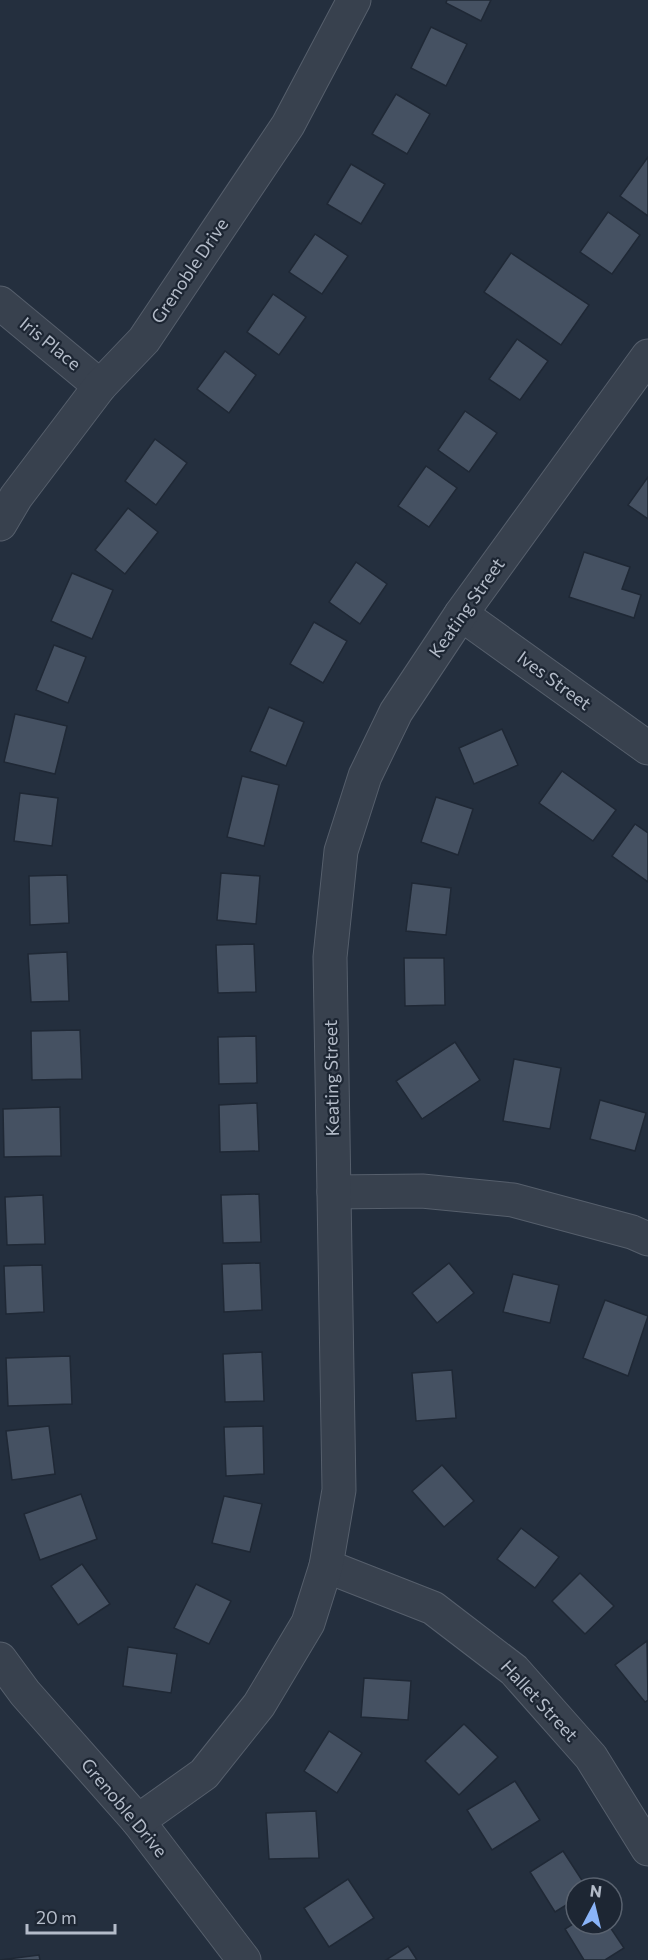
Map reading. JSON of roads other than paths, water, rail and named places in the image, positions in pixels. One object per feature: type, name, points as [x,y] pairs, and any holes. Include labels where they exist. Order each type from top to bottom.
[{"type":"street","name":"Grenoble Drive","points":[[0,525],[16,497],[100,386],[144,340],[288,125],[354,0]]},
{"type":"street","name":"Iris Place","points":[[0,303],[100,386]]},
{"type":"street","name":"Keating Street","points":[[138,1821],[204,1774],[259,1705],[308,1623],[326,1566],[339,1490],[330,957],[341,851],[364,776],[396,712],[461,614],[648,356]]},
{"type":"street","name":"Ives Street","points":[[461,614],[648,748]]},
{"type":"street","points":[[334,1192],[422,1191],[513,1200],[632,1232],[648,1239]]},
{"type":"street","name":"Hallet Street","points":[[326,1566],[433,1608],[514,1670],[591,1758],[648,1849]]},
{"type":"street","name":"Grenoble Drive","points":[[0,1659],[25,1694],[138,1821],[244,1960]]}]
